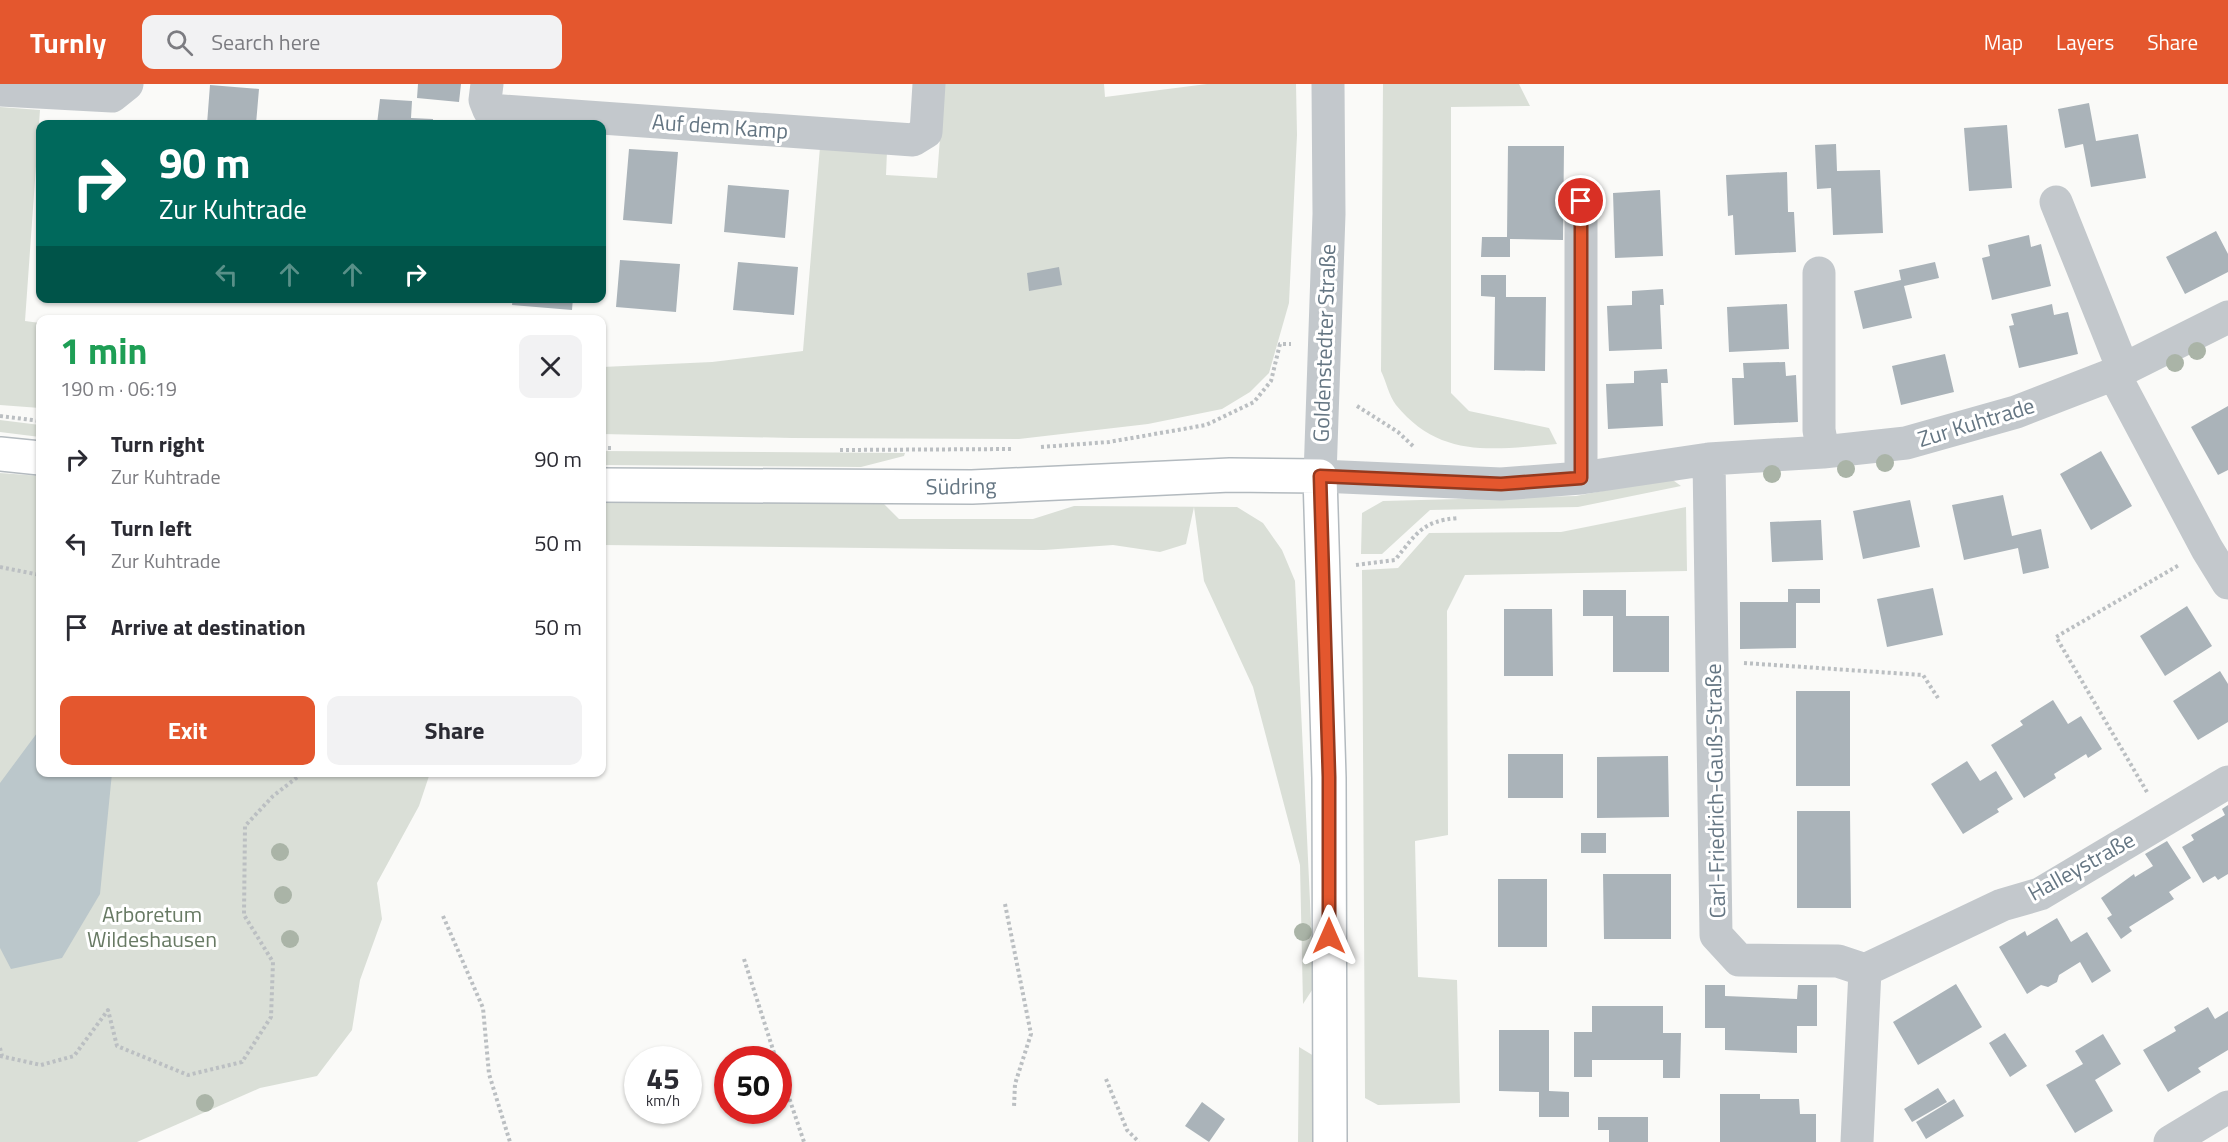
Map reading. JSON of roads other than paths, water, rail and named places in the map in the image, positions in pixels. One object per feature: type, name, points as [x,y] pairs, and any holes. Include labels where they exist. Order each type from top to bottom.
[{"type":"main road","points":[[0,454],[36,458]]},
{"type":"main road","name":"Südring","points":[[606,485],[972,488],[1230,475],[1320,476]]},
{"type":"main road","name":"Goldenstedter Straße","points":[[1320,476],[1329,777],[1330,1142]]},
{"type":"street","points":[[0,90],[112,96],[127,84]]},
{"type":"street","name":"Auf dem Kamp","points":[[486,84],[485,100],[489,110],[914,141],[926,132],[930,84]]},
{"type":"street","name":"Goldenstedter Straße","points":[[1320,476],[1329,214],[1328,84]]},
{"type":"street","points":[[1581,201],[1581,478]]},
{"type":"street","points":[[2056,202],[2118,372],[2207,549],[2228,583]]},
{"type":"street","points":[[1819,273],[1819,430],[1823,452]]},
{"type":"street","name":"Zur Kuhtrade","points":[[1320,476],[1501,484],[1581,478],[1709,459],[1823,452],[1906,443],[2016,412],[2118,372],[2228,317]]},
{"type":"street","name":"Carl-Friedrich-Gauß-Straße","points":[[1709,459],[1716,935],[1739,960],[1838,961],[1865,970]]},
{"type":"street","name":"Halleystraße","points":[[1865,970],[2002,905],[2040,894],[2228,782]]},
{"type":"street","points":[[1857,1142],[1865,970]]},
{"type":"street","points":[[2170,1142],[2228,1107]]},
{"type":"park label","name":"Arboretum Wildeshausen","points":[[152,926]]}]
